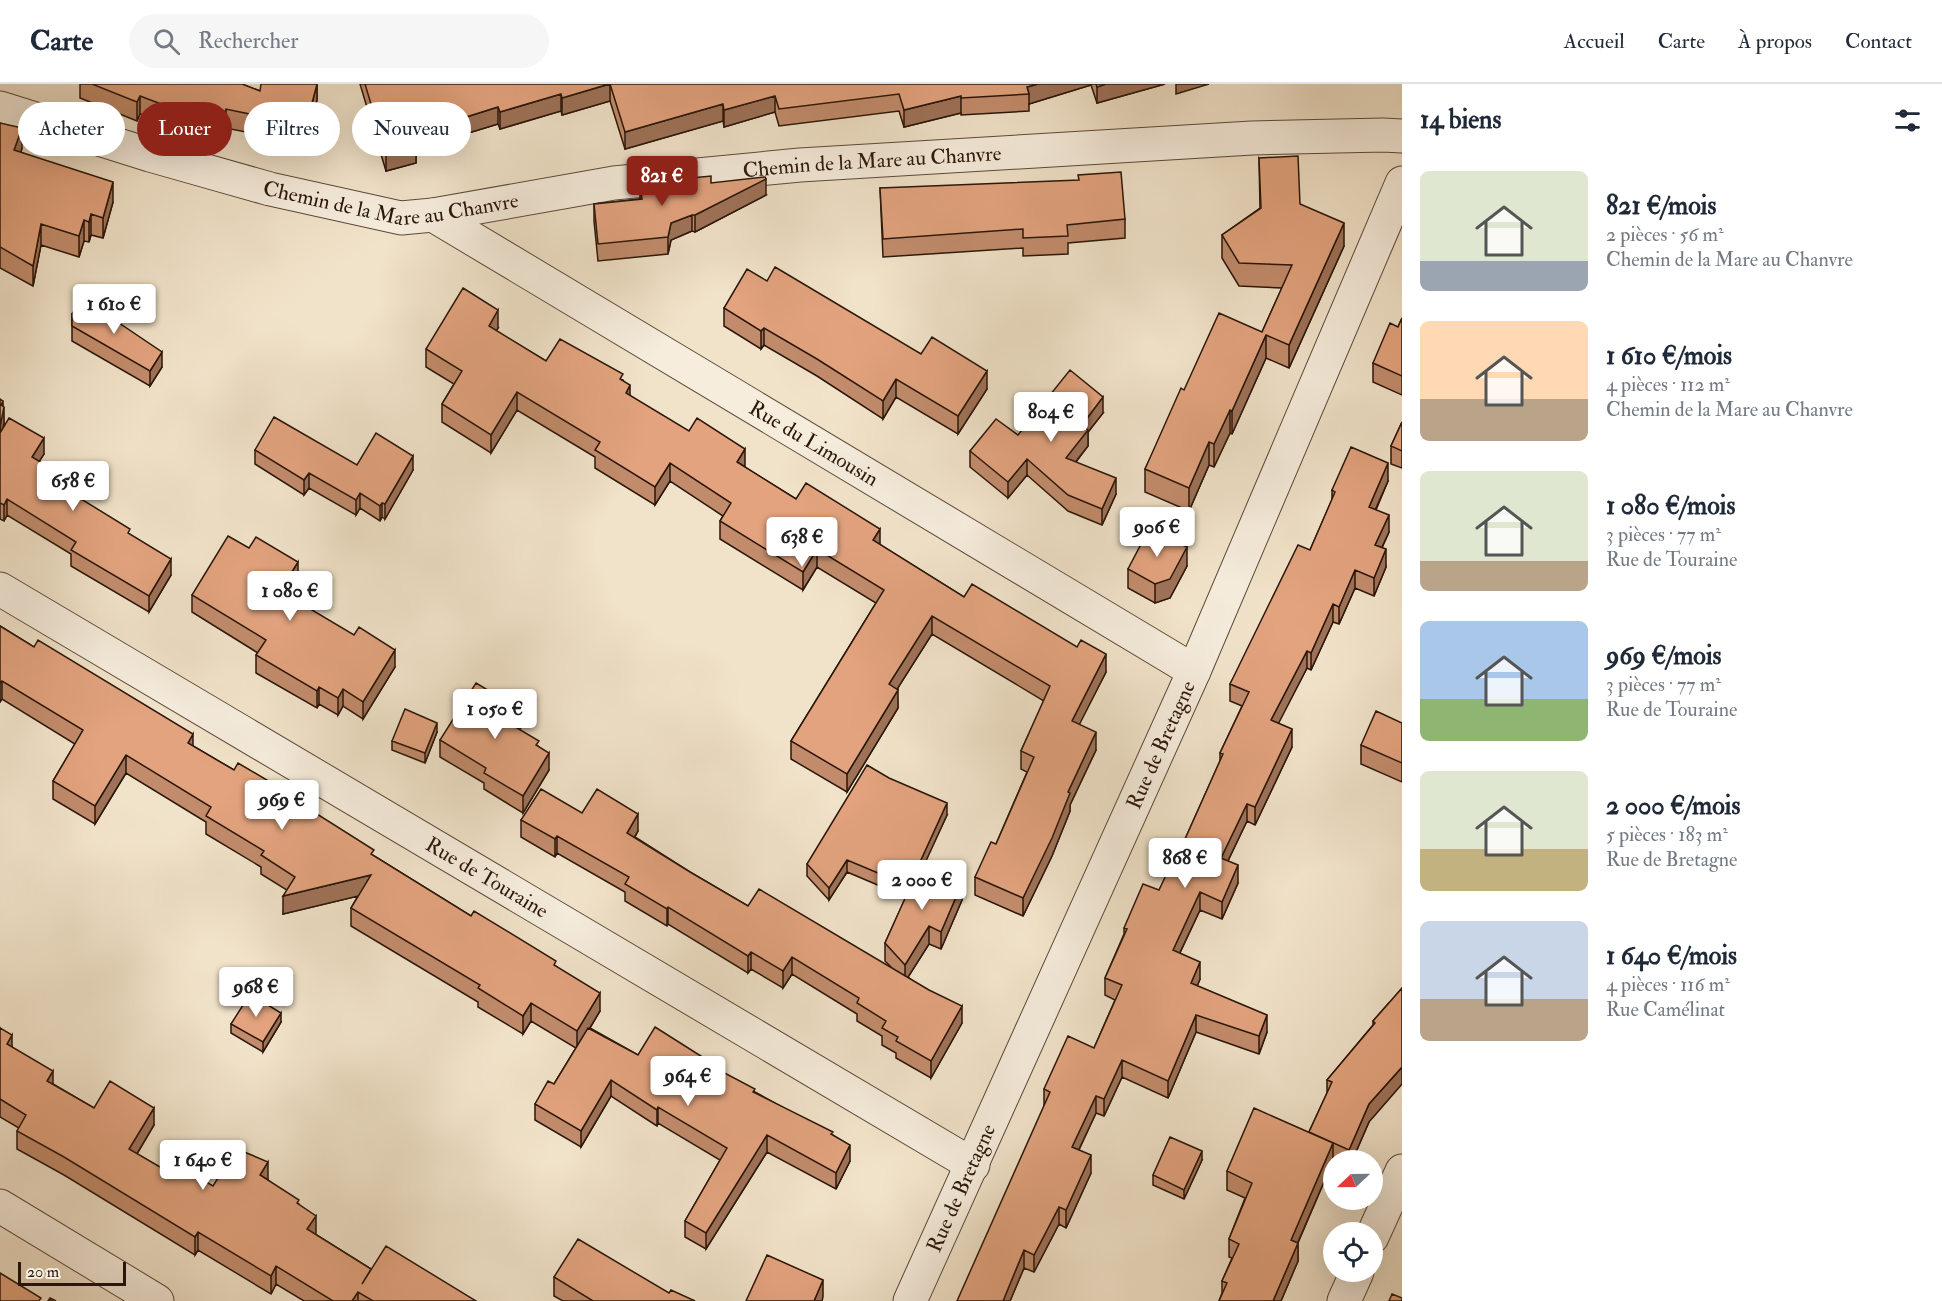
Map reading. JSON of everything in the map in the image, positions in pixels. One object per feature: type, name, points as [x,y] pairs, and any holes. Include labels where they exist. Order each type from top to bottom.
[{"type":"street","name":"Chemin de la Mare au Chanvre","points":[[0,108],[270,189],[401,218],[614,183],[800,165],[1252,138],[1402,136]]},
{"type":"street","name":"Rue de Bretagne","points":[[910,1301],[1194,671],[1402,183]]},
{"type":"street","name":"Rue du Limousin","points":[[433,214],[1194,671]]},
{"type":"street","name":"Rue de Touraine","points":[[0,589],[973,1165]]},
{"type":"street","points":[[1379,1222],[1402,1171]]},
{"type":"street","points":[[0,1206],[157,1301]]},
{"type":"street","points":[[1344,1301],[1353,1282]]},
{"type":"building","points":[[92,84],[242,84],[260,91],[261,84],[317,84],[312,102],[244,102],[244,113],[232,110],[232,102],[156,102],[140,96],[137,102]]},
{"type":"building","points":[[365,84],[609,84],[562,98],[561,94],[500,112],[498,107],[471,115],[471,102],[370,102]]},
{"type":"building","points":[[610,84],[1038,84],[1027,87],[1029,94],[961,98],[961,96],[904,110],[899,94],[779,109],[775,96],[724,110],[723,104],[625,132]]},
{"type":"building","points":[[0,123],[18,127],[18,139],[14,150],[18,151],[18,156],[33,156],[113,182],[103,218],[91,214],[89,222],[84,220],[79,236],[41,224],[33,266],[0,247]]},
{"type":"building","points":[[1298,156],[1300,204],[1344,223],[1289,345],[1266,335],[1232,411],[1230,410],[1214,444],[1209,442],[1189,488],[1145,469],[1181,388],[1184,390],[1219,313],[1262,332],[1292,265],[1239,263],[1222,235],[1261,208],[1259,158]]},
{"type":"building","points":[[1121,172],[1125,219],[1067,225],[1068,236],[1023,238],[1023,229],[883,239],[880,188],[1079,180],[1078,175]]},
{"type":"building","points":[[711,176],[711,183],[765,177],[766,179],[695,215],[671,223],[668,237],[598,244],[594,204],[642,199],[640,183]]},
{"type":"building","points":[[775,267],[921,354],[932,337],[987,371],[958,416],[896,379],[883,401],[764,328],[761,331],[724,308],[747,269],[767,281]]},
{"type":"building","points":[[463,288],[498,310],[489,326],[546,361],[560,339],[623,374],[620,379],[630,385],[626,393],[689,431],[697,418],[745,449],[737,462],[796,499],[806,483],[880,529],[873,540],[964,597],[972,584],[1077,647],[1081,640],[1106,654],[1072,721],[1096,732],[1068,792],[1070,793],[1052,838],[1023,898],[975,877],[991,842],[996,844],[1034,757],[1021,751],[1050,686],[932,616],[889,684],[898,690],[847,774],[791,741],[884,590],[817,549],[803,572],[720,521],[731,503],[670,463],[655,487],[595,450],[600,442],[517,392],[491,435],[442,404],[462,371],[426,349]]},
{"type":"building","points":[[82,298],[162,352],[150,371],[72,326],[72,314]]},
{"type":"building","points":[[1402,318],[1402,376],[1373,363],[1390,323],[1398,327]]},
{"type":"building","points":[[1070,370],[1103,397],[1082,425],[1088,430],[1066,458],[1116,478],[1102,509],[1068,495],[1027,459],[1008,482],[970,451],[996,419],[1018,435]]},
{"type":"building","points":[[0,399],[4,407],[0,427]]},
{"type":"building","points":[[274,417],[357,465],[376,433],[413,456],[385,504],[382,503],[380,506],[360,493],[356,500],[309,473],[304,480],[255,450]]},
{"type":"building","points":[[9,418],[44,438],[32,457],[79,485],[73,494],[130,529],[128,533],[171,559],[149,596],[71,550],[76,542],[7,499],[4,505],[0,503],[0,433]]},
{"type":"building","points":[[1402,422],[1402,451],[1391,446]]},
{"type":"building","points":[[1351,447],[1388,463],[1369,507],[1389,515],[1375,545],[1386,549],[1374,578],[1355,570],[1339,607],[1333,604],[1311,653],[1307,651],[1271,720],[1292,729],[1255,807],[1247,804],[1221,858],[1238,865],[1222,902],[1200,892],[1173,950],[1200,962],[1191,983],[1267,1015],[1259,1036],[1196,1015],[1168,1081],[1122,1060],[1104,1099],[1096,1096],[1072,1147],[1091,1155],[1066,1210],[1059,1207],[1034,1255],[1024,1250],[1003,1301],[957,1301],[1050,1092],[1044,1089],[1068,1036],[1094,1048],[1122,985],[1105,978],[1127,929],[1124,928],[1143,884],[1159,890],[1175,856],[1177,857],[1223,754],[1220,753],[1249,692],[1230,684],[1298,545],[1310,550]]},
{"type":"building","points":[[1149,529],[1187,547],[1170,579],[1155,584],[1128,569]]},
{"type":"building","points":[[228,536],[249,548],[256,537],[298,562],[280,591],[354,635],[359,627],[395,650],[363,702],[343,689],[338,698],[319,687],[317,691],[256,655],[266,640],[192,595]]},
{"type":"building","points":[[0,626],[34,647],[38,640],[193,734],[188,743],[234,770],[238,763],[272,783],[271,785],[374,850],[371,854],[471,916],[474,911],[556,961],[554,965],[600,993],[577,1031],[531,1003],[523,1016],[478,988],[480,985],[351,908],[371,875],[283,896],[295,877],[261,855],[264,851],[206,816],[211,807],[126,755],[95,806],[53,781],[83,730],[2,681],[0,683]]},
{"type":"building","points":[[476,683],[521,710],[512,725],[539,741],[536,745],[549,753],[523,796],[484,773],[486,768],[440,740]]},
{"type":"building","points":[[405,709],[437,723],[425,753],[392,741]]},
{"type":"building","points":[[1376,711],[1402,723],[1402,763],[1361,745]]},
{"type":"building","points":[[867,765],[889,778],[947,803],[909,886],[847,860],[829,888],[807,864]]},
{"type":"building","points":[[541,789],[582,813],[597,789],[638,814],[627,833],[690,872],[748,906],[759,889],[929,990],[962,1006],[931,1061],[896,1041],[898,1037],[882,1028],[886,1021],[857,1003],[859,998],[792,957],[783,971],[751,952],[748,956],[668,907],[667,909],[625,884],[629,877],[557,836],[555,839],[521,820]]},
{"type":"building","points":[[920,865],[962,883],[941,932],[929,926],[905,965],[885,943]]},
{"type":"building","points":[[1402,988],[1402,1067],[1369,1104],[1349,1150],[1309,1132],[1332,1082],[1327,1080],[1375,1023],[1373,1021]]},
{"type":"building","points":[[250,994],[281,1013],[263,1042],[231,1024]]},
{"type":"building","points":[[655,1027],[704,1058],[700,1060],[755,1089],[753,1092],[833,1132],[831,1134],[850,1145],[836,1173],[767,1135],[706,1233],[685,1221],[727,1148],[658,1107],[657,1110],[611,1080],[581,1131],[535,1104],[548,1081],[554,1084],[588,1028],[638,1055]]},
{"type":"building","points":[[0,1028],[12,1035],[7,1044],[53,1071],[47,1081],[94,1108],[110,1081],[154,1108],[129,1149],[177,1177],[182,1168],[213,1186],[235,1151],[240,1155],[242,1151],[268,1162],[260,1175],[299,1200],[297,1203],[316,1216],[307,1229],[371,1269],[362,1284],[386,1246],[476,1301],[373,1301],[358,1292],[352,1301],[333,1301],[276,1266],[271,1276],[198,1232],[195,1237],[17,1131],[26,1115],[0,1099]]},
{"type":"building","points":[[1254,1108],[1333,1143],[1330,1150],[1323,1150],[1323,1166],[1291,1240],[1298,1243],[1273,1301],[1219,1301],[1227,1283],[1222,1281],[1239,1244],[1229,1239],[1252,1183],[1227,1171]]},
{"type":"building","points":[[1170,1137],[1202,1151],[1184,1190],[1153,1175]]},
{"type":"building","points":[[578,1239],[669,1293],[671,1290],[695,1301],[593,1301],[554,1277]]},
{"type":"building","points":[[767,1255],[823,1280],[814,1301],[746,1301]]},
{"type":"building","points":[[0,1273],[41,1298],[39,1301],[0,1301]]},
{"type":"building","points":[[1392,1294],[1402,1298],[1402,1301],[1389,1301]]}]
